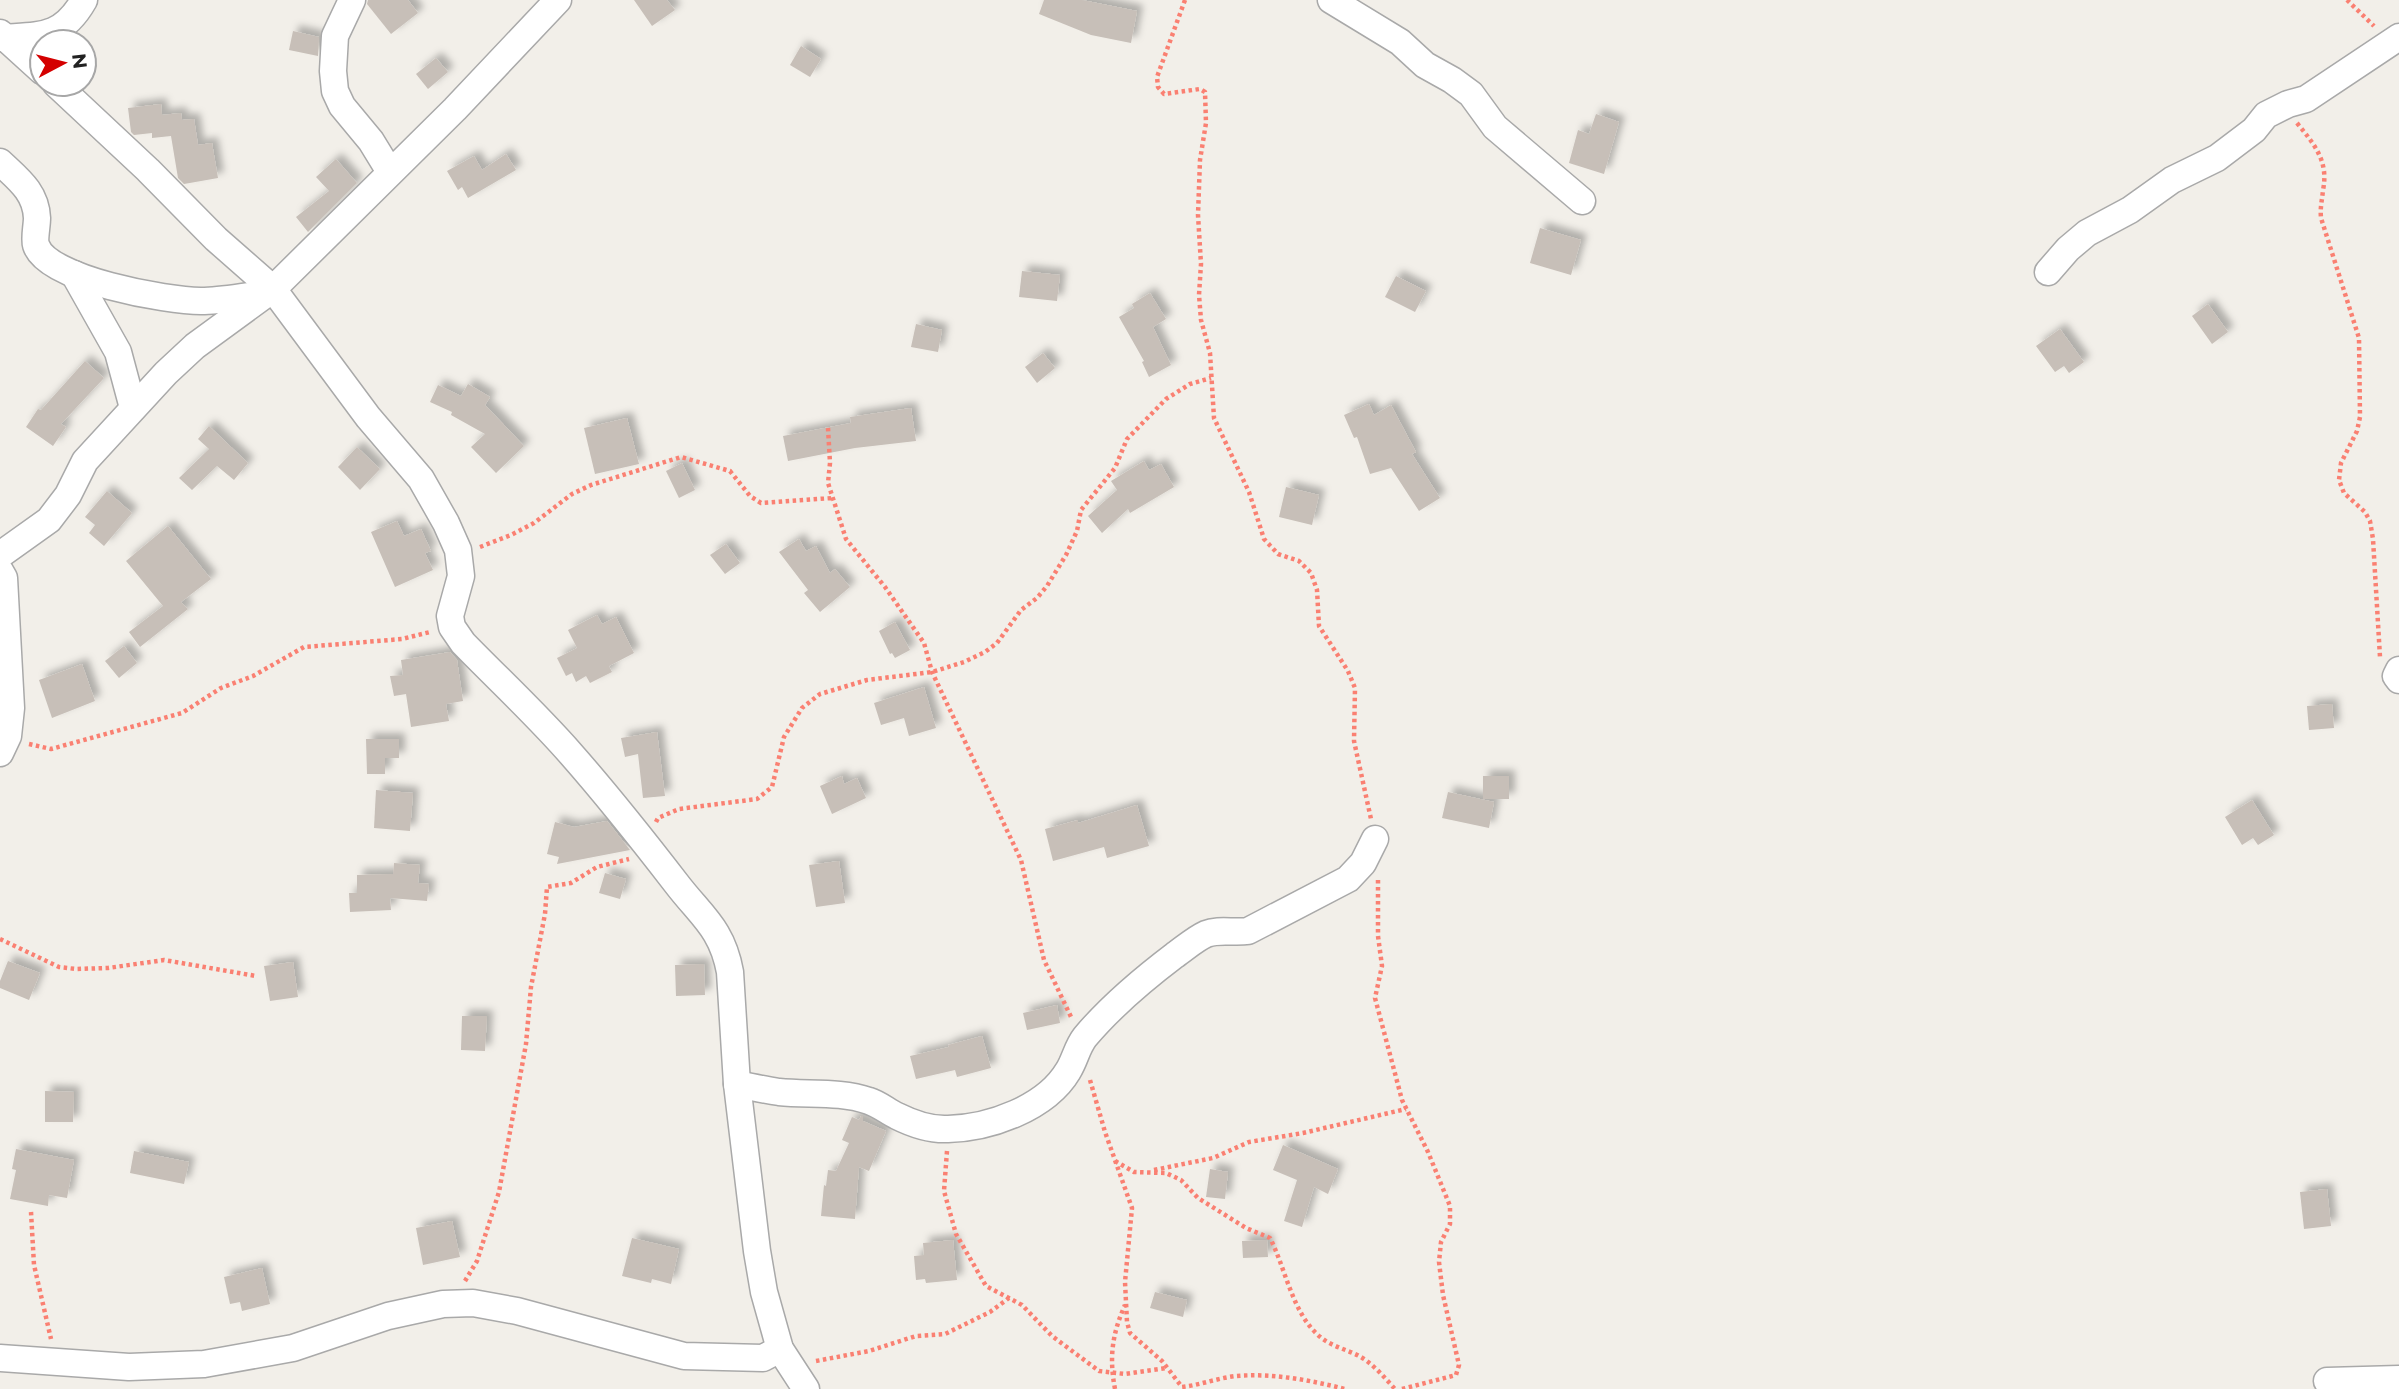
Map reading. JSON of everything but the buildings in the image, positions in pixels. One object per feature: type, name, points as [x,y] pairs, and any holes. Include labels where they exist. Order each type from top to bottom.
[{"type":"street","points":[[2,36],[35,37],[55,32],[69,23],[84,0]]},
{"type":"street","points":[[352,0],[335,36],[335,91],[342,106],[363,131],[390,172]]},
{"type":"street","points":[[0,555],[49,520],[68,495],[85,461],[195,346],[270,291],[455,109],[558,0]]},
{"type":"street","points":[[1331,0],[1401,41],[1424,65],[1471,94],[1495,127],[1582,201]]},
{"type":"street","points":[[2,36],[28,59]]},
{"type":"street","points":[[2048,272],[2068,249],[2087,233],[2130,210],[2172,180],[2217,158],[2254,130],[2266,115],[2306,99],[2388,44]]},
{"type":"street","points":[[71,98],[270,291],[368,417],[421,479],[458,550],[461,576],[452,607],[452,626],[463,643],[570,752],[712,925],[722,942],[730,972],[737,1084],[764,1292],[785,1358],[806,1389]]},
{"type":"street","points":[[0,162],[24,184],[37,204],[36,246],[47,258],[82,279],[138,293],[200,301],[270,291]]},
{"type":"street","points":[[74,274],[118,352],[133,408]]},
{"type":"street","points":[[0,571],[4,578],[11,708],[4,744]]},
{"type":"street","points":[[737,1084],[780,1092],[829,1094],[870,1101],[898,1117],[926,1128],[949,1129],[993,1122],[1030,1106],[1055,1088],[1068,1071],[1082,1040],[1112,1007],[1144,978],[1204,935],[1214,931],[1248,931],[1348,879],[1363,863],[1376,839]]},
{"type":"street","points":[[0,1357],[129,1367],[204,1364],[293,1348],[388,1316],[443,1304],[472,1303],[517,1311],[684,1356],[785,1358]]},
{"type":"street","points":[[2327,1381],[2399,1379]]},
{"type":"path","points":[[443,1304],[467,1279],[477,1261],[499,1192],[526,1045],[531,987],[545,914],[547,887],[571,883],[597,867],[627,861],[646,843],[658,818],[679,810],[757,799],[772,787],[784,737],[802,708],[820,694],[867,680],[932,672],[964,662],[997,643],[1021,610],[1048,586],[1072,543],[1081,510],[1115,468],[1127,439],[1166,399],[1190,384],[1211,378],[1210,352],[1201,320],[1199,295],[1201,264],[1198,215],[1200,160],[1206,124],[1205,92],[1200,89],[1164,94],[1158,87],[1157,77],[1185,0]]},
{"type":"path","points":[[2347,0],[2373,25],[2377,37],[2388,44]]},
{"type":"path","points":[[2288,104],[2292,117],[2321,155],[2325,173],[2319,204],[2321,218],[2359,338],[2360,417],[2357,431],[2341,463],[2339,480],[2344,493],[2365,512],[2370,521],[2378,649],[2384,669],[2398,675]]},
{"type":"path","points":[[828,428],[831,463],[828,483],[846,539],[885,587],[924,643],[932,672],[1021,860],[1044,960],[1082,1040],[1086,1064],[1132,1208],[1125,1282],[1126,1322],[1130,1333],[1167,1367],[1182,1387],[1233,1376],[1266,1375],[1345,1389]]},
{"type":"path","points":[[458,550],[481,547],[511,535],[534,523],[572,494],[592,485],[681,457],[730,471],[750,496],[761,503],[833,498]]},
{"type":"path","points":[[4,744],[51,749],[183,713],[222,688],[253,676],[304,647],[401,639],[452,626]]},
{"type":"path","points":[[0,939],[59,967],[108,968],[164,960],[256,976]]},
{"type":"path","points":[[1146,1172],[1213,1158],[1249,1142],[1303,1133],[1406,1109]]},
{"type":"path","points":[[949,1129],[944,1191],[956,1234],[986,1286],[1022,1305],[1052,1336],[1099,1371],[1125,1374],[1167,1367]]},
{"type":"path","points":[[1115,1161],[1134,1172],[1166,1173],[1181,1180],[1198,1198],[1245,1228],[1270,1238],[1300,1308],[1316,1334],[1331,1344],[1358,1355],[1395,1389]]},
{"type":"path","points":[[31,1212],[34,1265],[49,1333],[61,1362]]},
{"type":"path","points":[[785,1358],[869,1351],[916,1336],[945,1334],[990,1312],[1009,1298]]},
{"type":"path","points":[[1115,1389],[1112,1372],[1115,1327],[1125,1304]]}]
